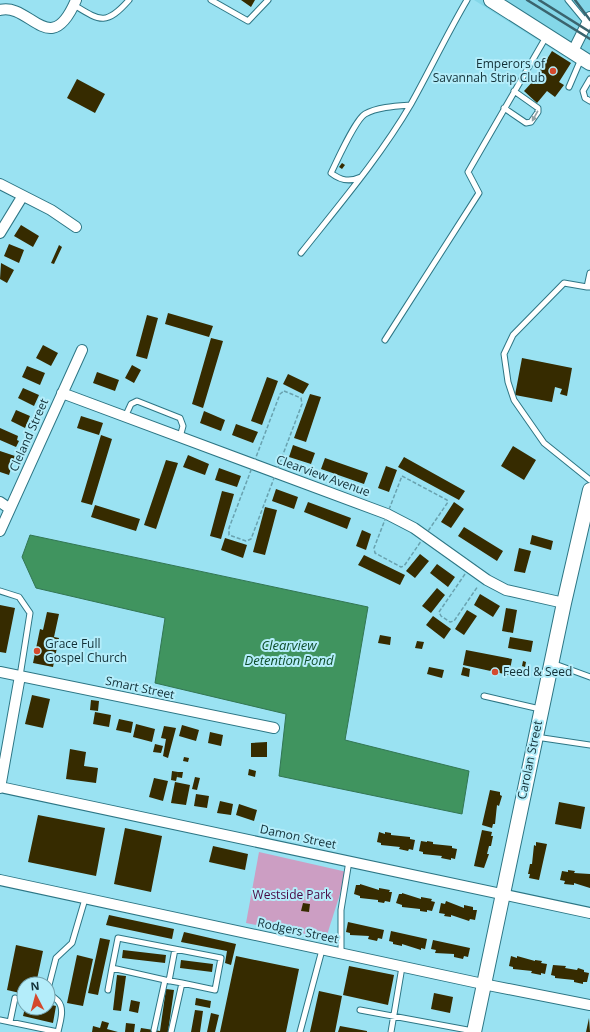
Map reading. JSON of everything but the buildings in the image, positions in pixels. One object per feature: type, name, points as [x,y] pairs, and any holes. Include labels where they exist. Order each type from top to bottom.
[{"type":"street","points":[[491,0],[581,58],[588,20]]},
{"type":"street","points":[[0,10],[4,9],[14,12],[37,24],[54,27],[60,25],[67,18],[75,2]]},
{"type":"street","points":[[0,184],[22,197],[50,210],[76,227]]},
{"type":"street","points":[[0,233],[22,197]]},
{"type":"street","name":"Cleland Street","points":[[0,531],[82,350]]},
{"type":"street","name":"Clearview Avenue","points":[[62,393],[387,514],[414,528],[469,568],[506,590],[564,603]]},
{"type":"street","name":"Carolan Street","points":[[474,1031],[551,662],[590,490]]},
{"type":"street","points":[[0,502],[10,509]]},
{"type":"street","name":"Smart Street","points":[[0,672],[274,728]]},
{"type":"street","points":[[0,787],[20,676]]},
{"type":"street","name":"Damon Street","points":[[0,787],[590,913]]},
{"type":"street","name":"Rodgers Street","points":[[0,880],[402,967],[590,1005]]},
{"type":"lane","points":[[75,2],[96,18],[101,19],[118,12],[129,0]]},
{"type":"lane","points":[[211,0],[248,21],[268,0]]},
{"type":"lane","points":[[301,253],[363,175],[410,105],[467,0]]},
{"type":"lane","points":[[568,0],[588,20]]},
{"type":"lane","points":[[385,340],[479,193],[468,172],[546,36]]},
{"type":"lane","points":[[569,87],[578,69],[581,58]]},
{"type":"lane","points":[[590,79],[583,92],[585,98],[590,101]]},
{"type":"lane","points":[[504,108],[526,123],[531,122],[538,112],[538,108],[514,91]]},
{"type":"lane","points":[[363,175],[354,180],[340,180],[332,173],[344,144],[364,114],[385,108],[410,105]]},
{"type":"lane","points":[[590,274],[588,287],[564,283],[512,335],[504,354],[508,382],[514,400],[544,443],[590,480]]},
{"type":"lane","points":[[125,417],[131,404],[137,402],[180,418],[183,426],[180,437]]},
{"type":"lane","points":[[0,591],[19,597],[30,613],[20,676]]},
{"type":"lane","points":[[551,662],[590,677]]},
{"type":"lane","points":[[484,696],[541,710]]},
{"type":"lane","points":[[535,737],[590,745]]},
{"type":"lane","points":[[341,954],[341,910],[349,861]]},
{"type":"lane","points":[[0,1020],[58,1032],[62,1011],[61,1005],[49,993],[48,989],[56,958],[72,943],[86,898]]},
{"type":"lane","points":[[108,990],[112,968],[118,938],[221,958],[215,990],[112,968]]},
{"type":"lane","points":[[154,1030],[175,949]]},
{"type":"lane","points":[[300,1032],[322,950]]},
{"type":"lane","points":[[391,1032],[402,967]]},
{"type":"lane","points":[[171,1032],[182,983]]},
{"type":"lane","points":[[10,1022],[15,998]]},
{"type":"lane","points":[[360,1010],[474,1031]]},
{"type":"path","points":[[469,568],[440,612],[441,616],[450,622],[454,621],[484,578]]},
{"type":"shaded area","points":[[474,0],[590,0],[590,73]]},
{"type":"green space","name":"Westside Park","points":[[259,852],[347,872],[326,938],[246,923]]},
{"type":"water","name":"Clearview Detention Pond","points":[[30,535],[368,607],[345,740],[469,771],[462,814],[279,776],[286,714],[155,683],[165,618],[36,588],[22,557]]},
{"type":"railway","points":[[527,0],[590,39]]},
{"type":"railway","points":[[539,0],[590,32]]},
{"type":"railway","points":[[575,0],[590,20]]},
{"type":"place","name":"Emperors of Savannah Strip Club","points":[[553,71]]},
{"type":"place","name":"Grace Full Gospel Church","points":[[37,651]]},
{"type":"place","name":"Feed & Seed","points":[[495,672]]}]
